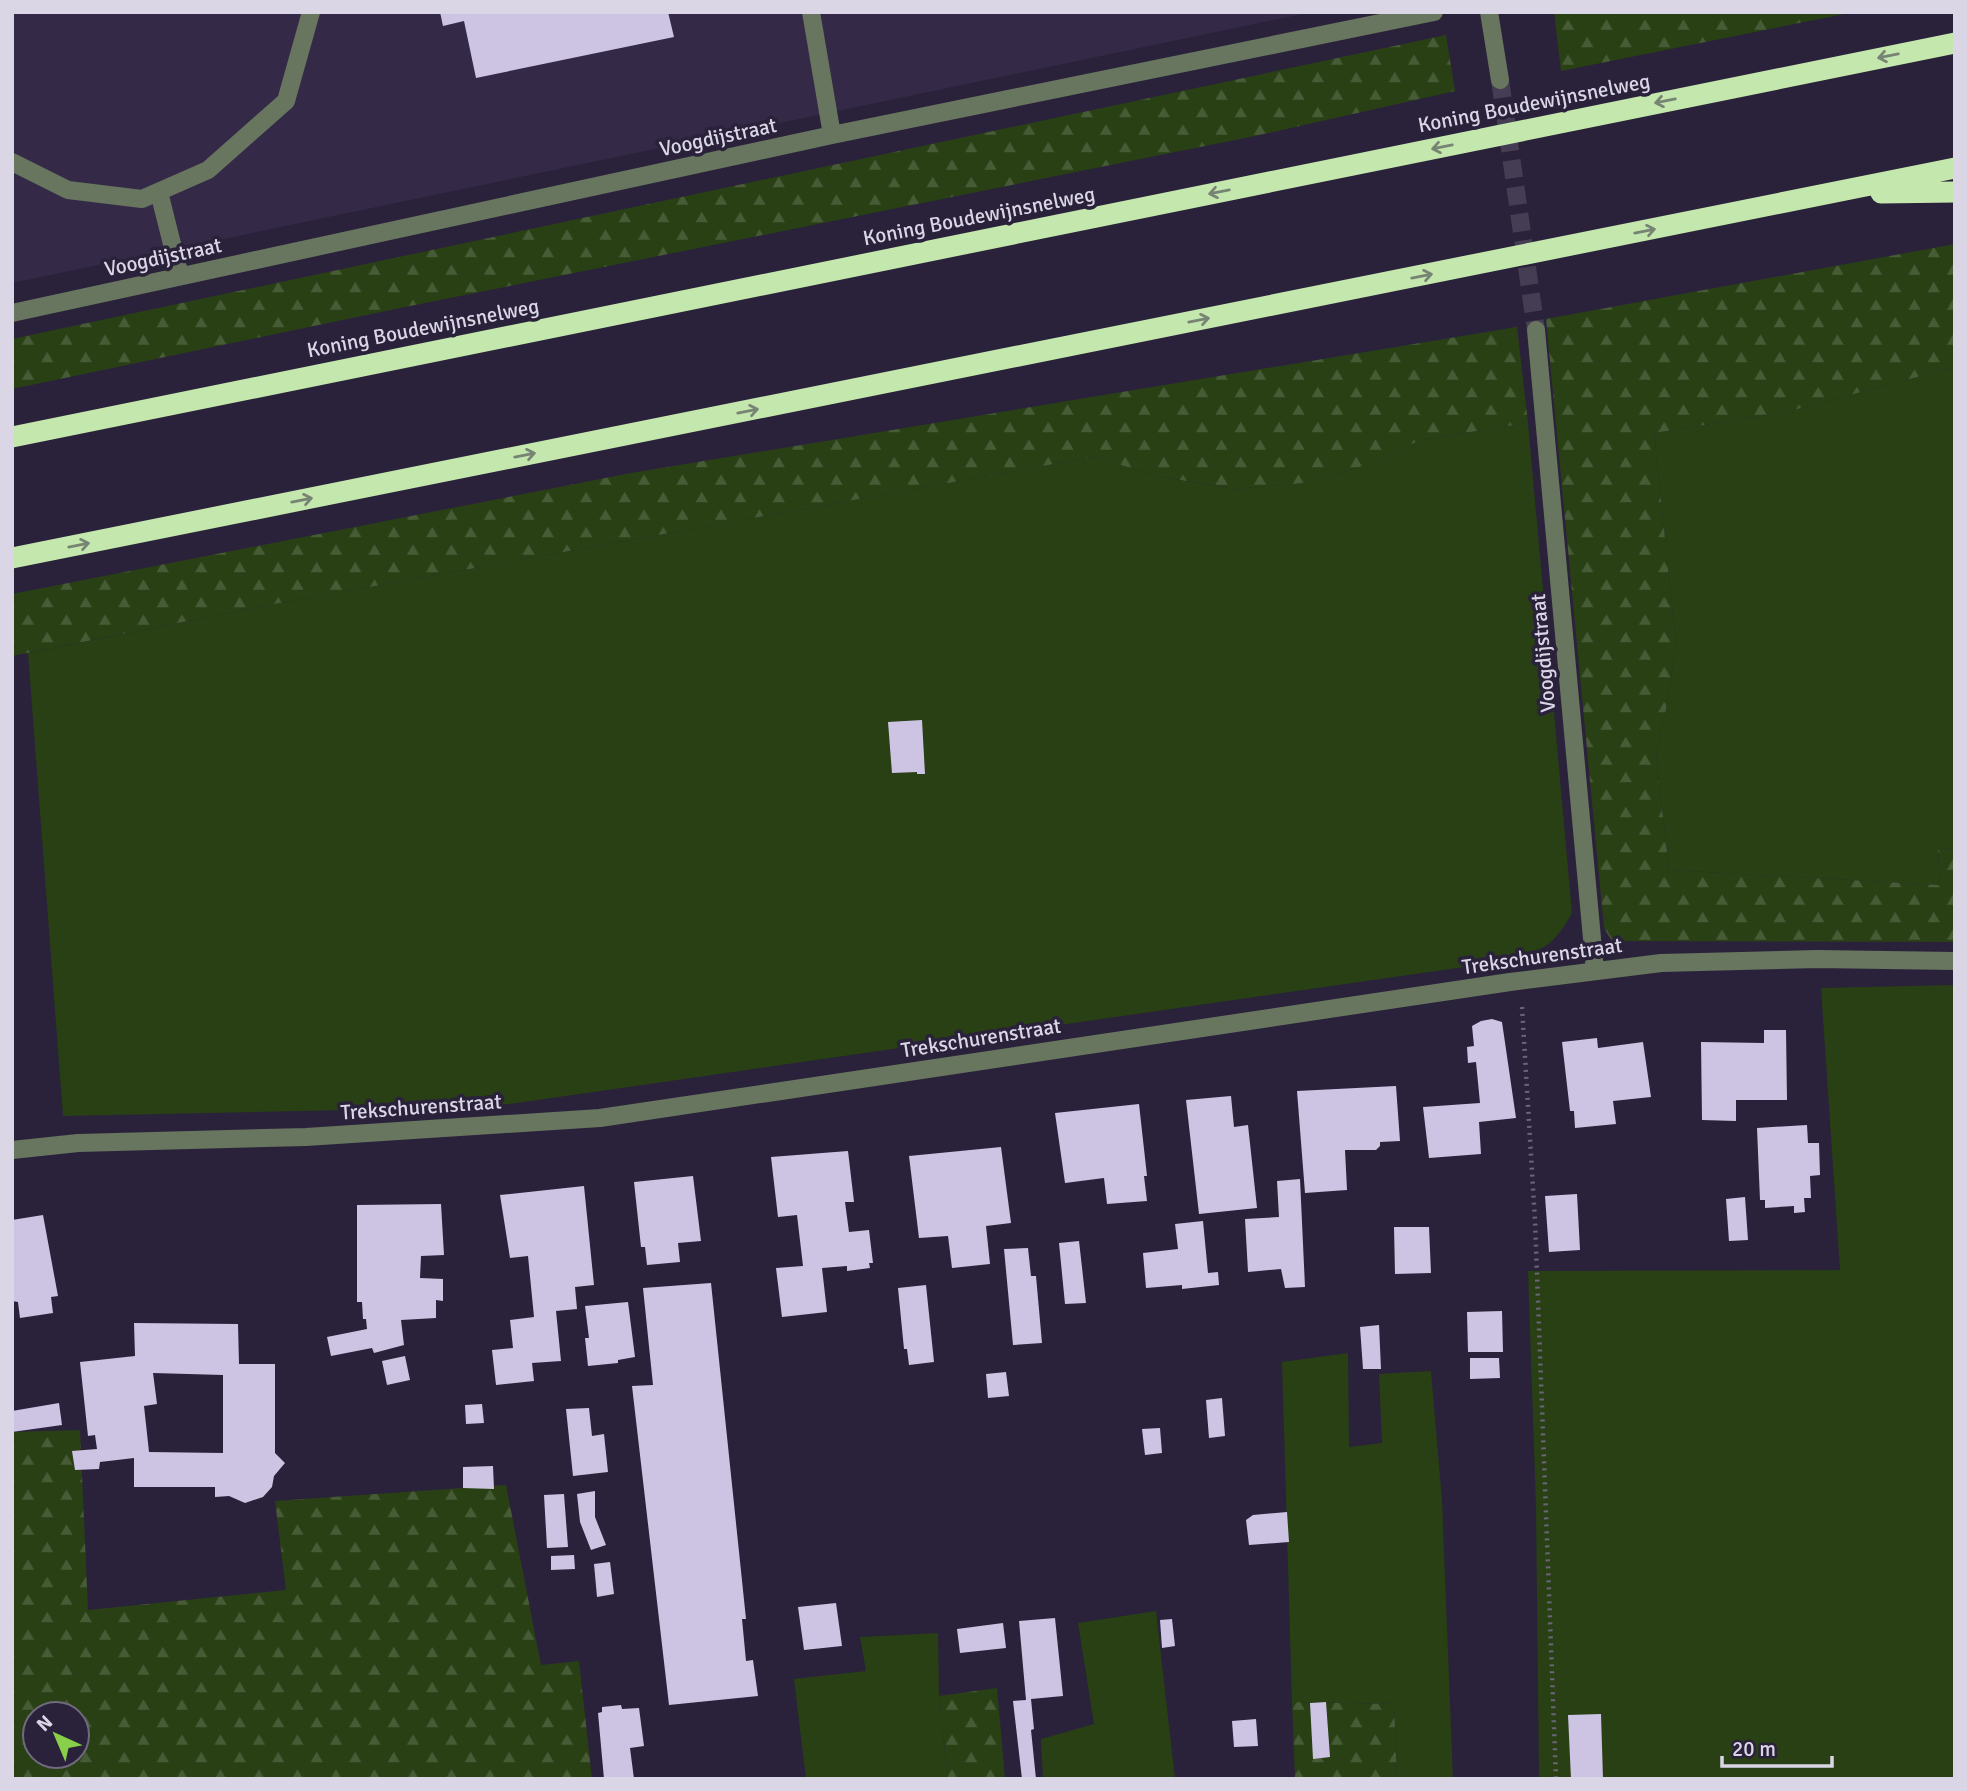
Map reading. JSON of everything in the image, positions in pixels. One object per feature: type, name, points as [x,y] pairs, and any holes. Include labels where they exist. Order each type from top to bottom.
[{"type":"highway","name":"Koning Boudewijnsnelweg","points":[[12,437],[1955,43]]},
{"type":"highway","points":[[12,558],[1955,168]]},
{"type":"highway","points":[[1830,194],[1955,192]]},
{"type":"street","points":[[12,162],[68,190],[142,199],[208,170],[286,101],[311,12]]},
{"type":"street","points":[[811,12],[832,135]]},
{"type":"street","name":"Voogdijstraat","points":[[12,313],[832,135],[1434,12]]},
{"type":"street","points":[[1489,12],[1500,80]]},
{"type":"street","points":[[159,192],[180,276]]},
{"type":"street","name":"Voogdijstraat","points":[[1536,330],[1595,971]]},
{"type":"street","name":"Trekschurenstraat","points":[[12,1150],[78,1143],[293,1137],[600,1118],[1661,963],[1817,959],[1955,961]]},
{"type":"path","points":[[1520,982],[1535,1222],[1556,1779]]},
{"type":"shaded area","points":[[12,12],[1312,12],[12,283]]},
{"type":"green space","points":[[1554,12],[1854,12],[1561,71]]},
{"type":"green space","points":[[1446,35],[1455,91],[1255,136],[12,389],[12,339]]},
{"type":"green space","points":[[1955,244],[1955,367],[1786,412],[1654,433],[1676,644],[1656,755],[1669,870],[1940,885],[1938,849],[1955,848],[1955,942],[1628,941],[1614,944],[1604,928],[1546,319]]},
{"type":"green space","points":[[1517,327],[1528,423],[1420,440],[1373,463],[1304,483],[1235,489],[1162,477],[1093,457],[269,605],[12,656],[12,594],[631,473]]},
{"type":"green space","points":[[1955,367],[1955,848],[1938,849],[1940,885],[1669,870],[1656,755],[1676,644],[1654,433],[1786,412]]},
{"type":"green space","points":[[1528,423],[1572,913],[1559,933],[1538,950],[1506,961],[488,1107],[63,1116],[28,653],[269,605],[1093,457],[1162,477],[1234,489],[1304,483],[1373,463],[1420,440]]},
{"type":"green space","points":[[1955,985],[1955,1779],[1539,1779],[1536,1507],[1528,1271],[1840,1270],[1821,988]]},
{"type":"green space","points":[[1348,1353],[1349,1447],[1382,1443],[1379,1374],[1431,1371],[1442,1501],[1453,1779],[1397,1779],[1394,1704],[1292,1702],[1282,1362]]},
{"type":"green space","points":[[80,1430],[88,1610],[286,1590],[275,1501],[506,1485],[541,1665],[579,1661],[592,1779],[12,1779],[12,1432]]},
{"type":"green space","points":[[1156,1611],[1175,1779],[1043,1779],[1041,1739],[1094,1724],[1078,1623]]},
{"type":"green space","points":[[938,1633],[939,1696],[948,1779],[806,1779],[794,1679],[866,1671],[860,1637]]},
{"type":"green space","points":[[997,1688],[1005,1779],[948,1779],[939,1696]]},
{"type":"green space","points":[[1292,1702],[1394,1704],[1397,1779],[1295,1779]]},
{"type":"building","points":[[440,12],[668,12],[674,37],[476,78],[464,21],[443,26]]},
{"type":"building","points":[[922,720],[925,774],[892,773],[888,722]]},
{"type":"building","points":[[1492,1019],[1502,1022],[1516,1118],[1479,1122],[1481,1154],[1429,1158],[1423,1107],[1480,1103],[1476,1062],[1468,1063],[1467,1047],[1474,1046],[1472,1026]]},
{"type":"building","points":[[1764,1030],[1786,1030],[1787,1100],[1736,1100],[1736,1121],[1702,1120],[1701,1042],[1764,1043]]},
{"type":"building","points":[[1597,1038],[1598,1048],[1643,1042],[1651,1097],[1613,1101],[1616,1124],[1575,1128],[1574,1111],[1570,1111],[1562,1042]]},
{"type":"building","points":[[1396,1086],[1400,1141],[1380,1142],[1376,1150],[1345,1150],[1347,1190],[1305,1193],[1297,1091]]},
{"type":"building","points":[[1231,1096],[1234,1127],[1248,1125],[1257,1208],[1199,1214],[1186,1100]]},
{"type":"building","points":[[1139,1104],[1147,1201],[1107,1204],[1104,1178],[1065,1183],[1055,1113]]},
{"type":"building","points":[[1807,1125],[1808,1143],[1819,1143],[1820,1175],[1810,1176],[1811,1198],[1804,1198],[1805,1212],[1794,1213],[1794,1206],[1765,1208],[1765,1200],[1760,1200],[1757,1128]]},
{"type":"building","points":[[1001,1147],[1011,1223],[986,1226],[990,1264],[952,1268],[948,1236],[919,1238],[909,1156]]},
{"type":"building","points":[[848,1151],[854,1202],[845,1202],[849,1232],[869,1230],[873,1263],[869,1263],[870,1268],[847,1271],[847,1266],[822,1268],[827,1312],[782,1317],[776,1268],[803,1266],[797,1215],[778,1217],[771,1157]]},
{"type":"building","points":[[693,1176],[701,1241],[678,1243],[680,1262],[647,1265],[645,1247],[641,1247],[634,1182]]},
{"type":"building","points":[[1300,1179],[1305,1287],[1285,1288],[1281,1269],[1248,1272],[1245,1219],[1279,1217],[1277,1181]]},
{"type":"building","points":[[584,1186],[594,1285],[575,1287],[577,1309],[556,1311],[561,1361],[532,1363],[534,1381],[496,1385],[492,1350],[513,1348],[510,1320],[534,1317],[528,1256],[510,1258],[500,1195]]},
{"type":"building","points":[[1577,1194],[1580,1250],[1549,1252],[1545,1196]]},
{"type":"building","points":[[1745,1197],[1748,1240],[1729,1241],[1726,1199]]},
{"type":"building","points":[[441,1204],[444,1255],[421,1256],[420,1278],[443,1279],[443,1301],[436,1300],[436,1318],[401,1320],[404,1345],[374,1353],[372,1348],[331,1356],[327,1337],[367,1329],[366,1319],[363,1319],[362,1302],[357,1302],[357,1205]]},
{"type":"building","points":[[43,1215],[58,1296],[51,1297],[53,1313],[20,1318],[18,1302],[12,1301],[12,1220]]},
{"type":"building","points":[[1203,1221],[1208,1273],[1218,1272],[1219,1285],[1182,1289],[1182,1285],[1146,1288],[1143,1253],[1178,1249],[1175,1224]]},
{"type":"building","points":[[1394,1227],[1429,1227],[1431,1273],[1395,1274]]},
{"type":"building","points":[[1079,1241],[1086,1303],[1065,1304],[1059,1243]]},
{"type":"building","points":[[1028,1248],[1031,1276],[1036,1276],[1042,1343],[1013,1345],[1004,1249]]},
{"type":"building","points":[[711,1283],[746,1619],[742,1619],[746,1661],[753,1660],[758,1696],[669,1705],[632,1386],[653,1385],[643,1288]]},
{"type":"building","points":[[926,1285],[934,1362],[909,1365],[907,1349],[904,1349],[898,1288]]},
{"type":"building","points":[[628,1302],[635,1357],[618,1360],[618,1363],[588,1366],[585,1338],[589,1338],[585,1306]]},
{"type":"building","points":[[1502,1311],[1503,1352],[1468,1352],[1467,1312]]},
{"type":"building","points":[[134,1323],[238,1324],[239,1364],[275,1364],[275,1453],[285,1463],[274,1476],[272,1487],[263,1497],[245,1503],[229,1496],[215,1497],[215,1487],[134,1487],[134,1458],[100,1462],[99,1469],[75,1470],[72,1451],[97,1449],[95,1435],[88,1436],[80,1362],[135,1356]],"holes":[[[153,1373],[223,1375],[223,1453],[149,1452],[144,1406],[157,1404]]]},
{"type":"building","points":[[1379,1325],[1381,1369],[1363,1369],[1360,1327]]},
{"type":"building","points":[[405,1356],[410,1380],[387,1385],[382,1361]]},
{"type":"building","points":[[1470,1358],[1499,1358],[1500,1378],[1470,1379]]},
{"type":"building","points":[[1006,1372],[1009,1396],[988,1398],[986,1374]]},
{"type":"building","points":[[1222,1398],[1225,1436],[1209,1438],[1206,1400]]},
{"type":"building","points":[[59,1403],[62,1425],[12,1432],[12,1411]]},
{"type":"building","points":[[482,1404],[484,1423],[466,1424],[465,1405]]},
{"type":"building","points":[[589,1408],[592,1436],[604,1434],[608,1472],[573,1476],[566,1409]]},
{"type":"building","points":[[1160,1428],[1162,1453],[1145,1455],[1142,1429]]},
{"type":"building","points":[[493,1466],[494,1489],[463,1488],[463,1467]]},
{"type":"building","points":[[595,1491],[595,1517],[606,1545],[591,1550],[580,1522],[577,1494]]},
{"type":"building","points":[[564,1494],[568,1547],[547,1548],[544,1495]]},
{"type":"building","points":[[1287,1512],[1289,1542],[1249,1545],[1246,1520],[1253,1515]]},
{"type":"building","points":[[574,1555],[575,1569],[551,1570],[551,1556]]},
{"type":"building","points":[[610,1562],[614,1594],[597,1597],[594,1564]]},
{"type":"building","points":[[836,1603],[842,1646],[804,1650],[798,1607]]},
{"type":"building","points":[[1055,1618],[1063,1696],[1031,1699],[1036,1779],[1022,1779],[1013,1701],[1026,1700],[1019,1621]]},
{"type":"building","points":[[1172,1619],[1175,1646],[1162,1648],[1160,1620]]},
{"type":"building","points":[[1003,1623],[1006,1648],[960,1653],[957,1629]]},
{"type":"building","points":[[1326,1702],[1330,1757],[1313,1759],[1310,1703]]},
{"type":"building","points":[[621,1705],[622,1709],[639,1708],[644,1746],[630,1748],[634,1779],[604,1779],[598,1713],[602,1712],[602,1707]]},
{"type":"building","points":[[1601,1714],[1603,1779],[1571,1779],[1568,1715]]},
{"type":"building","points":[[1256,1719],[1258,1746],[1234,1747],[1232,1721]]},
{"type":"tunnel","points":[[1500,80],[1536,330]]}]
